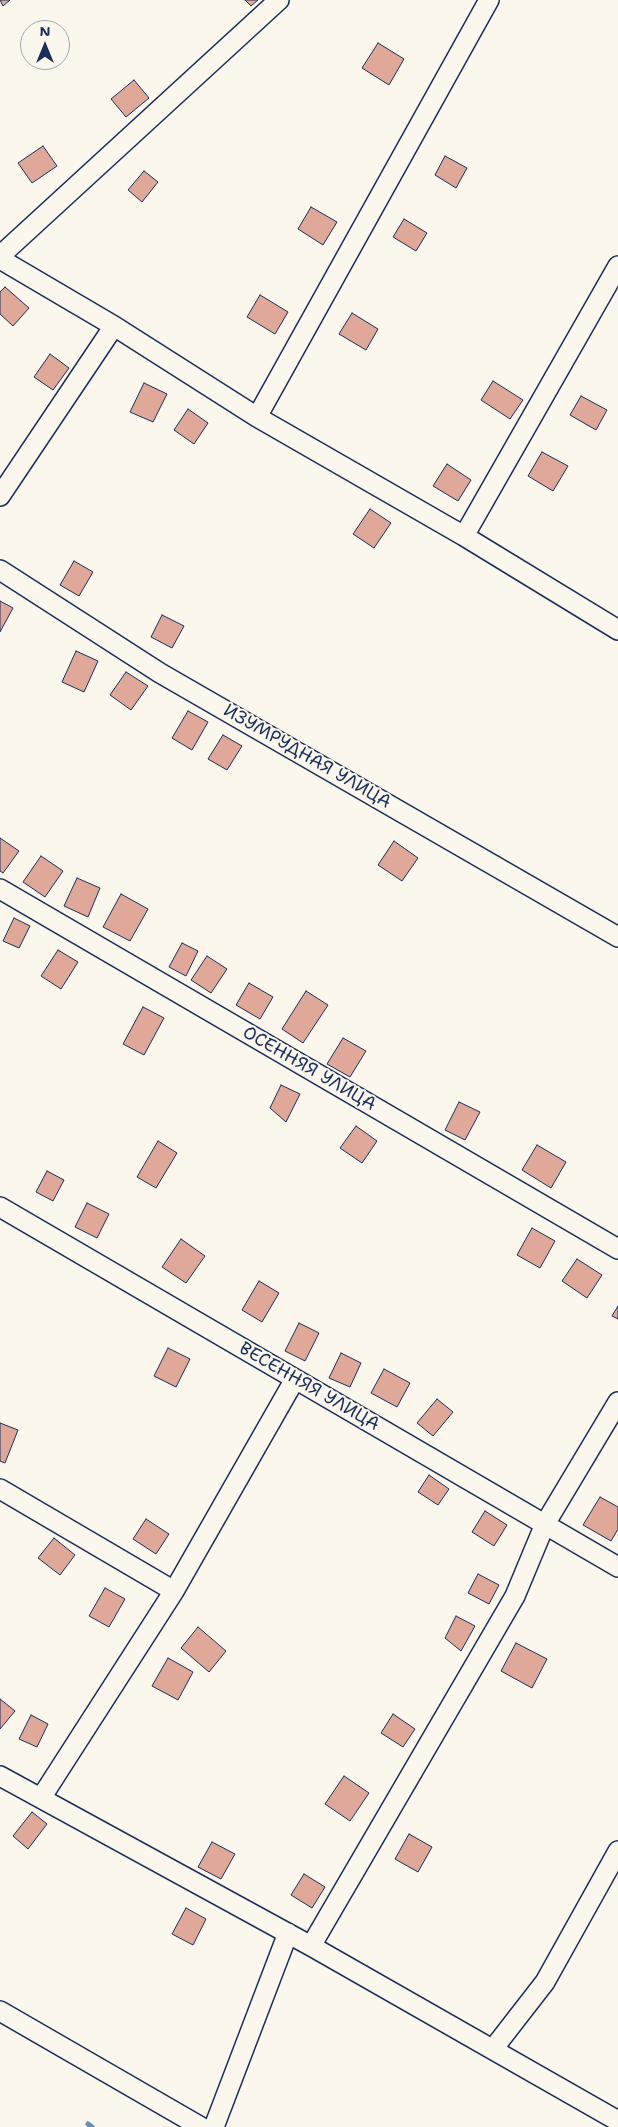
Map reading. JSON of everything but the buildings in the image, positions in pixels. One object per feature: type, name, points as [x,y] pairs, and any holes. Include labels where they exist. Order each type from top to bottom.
[{"type":"street","points":[[279,0],[0,258],[114,326],[257,417],[464,536],[618,630]]},
{"type":"street","points":[[257,417],[489,0]]},
{"type":"street","points":[[464,536],[618,266]]},
{"type":"street","points":[[0,496],[114,326]]},
{"type":"street","name":"ИЗУМРУДНАЯ УЛИЦА","points":[[0,570],[160,673],[618,937]]},
{"type":"street","name":"ОСЕННЯЯ УЛИЦА","points":[[0,889],[618,1249]]},
{"type":"street","name":"ВЕСЕННЯЯ УЛИЦА","points":[[0,1207],[618,1568]]},
{"type":"street","points":[[41,1798],[174,1591],[295,1379]]},
{"type":"street","points":[[311,1946],[515,1596],[544,1524],[618,1402]]},
{"type":"street","points":[[0,1489],[174,1591]]},
{"type":"street","points":[[0,1776],[288,1933],[618,2121]]},
{"type":"street","points":[[493,2049],[545,1982],[618,1851]]},
{"type":"street","points":[[214,2127],[288,1933]]},
{"type":"street","points":[[0,2011],[201,2127]]},
{"type":"street","points":[[168,2108],[170,2127]]},
{"type":"waterway","points":[[88,2124],[92,2127]]}]
